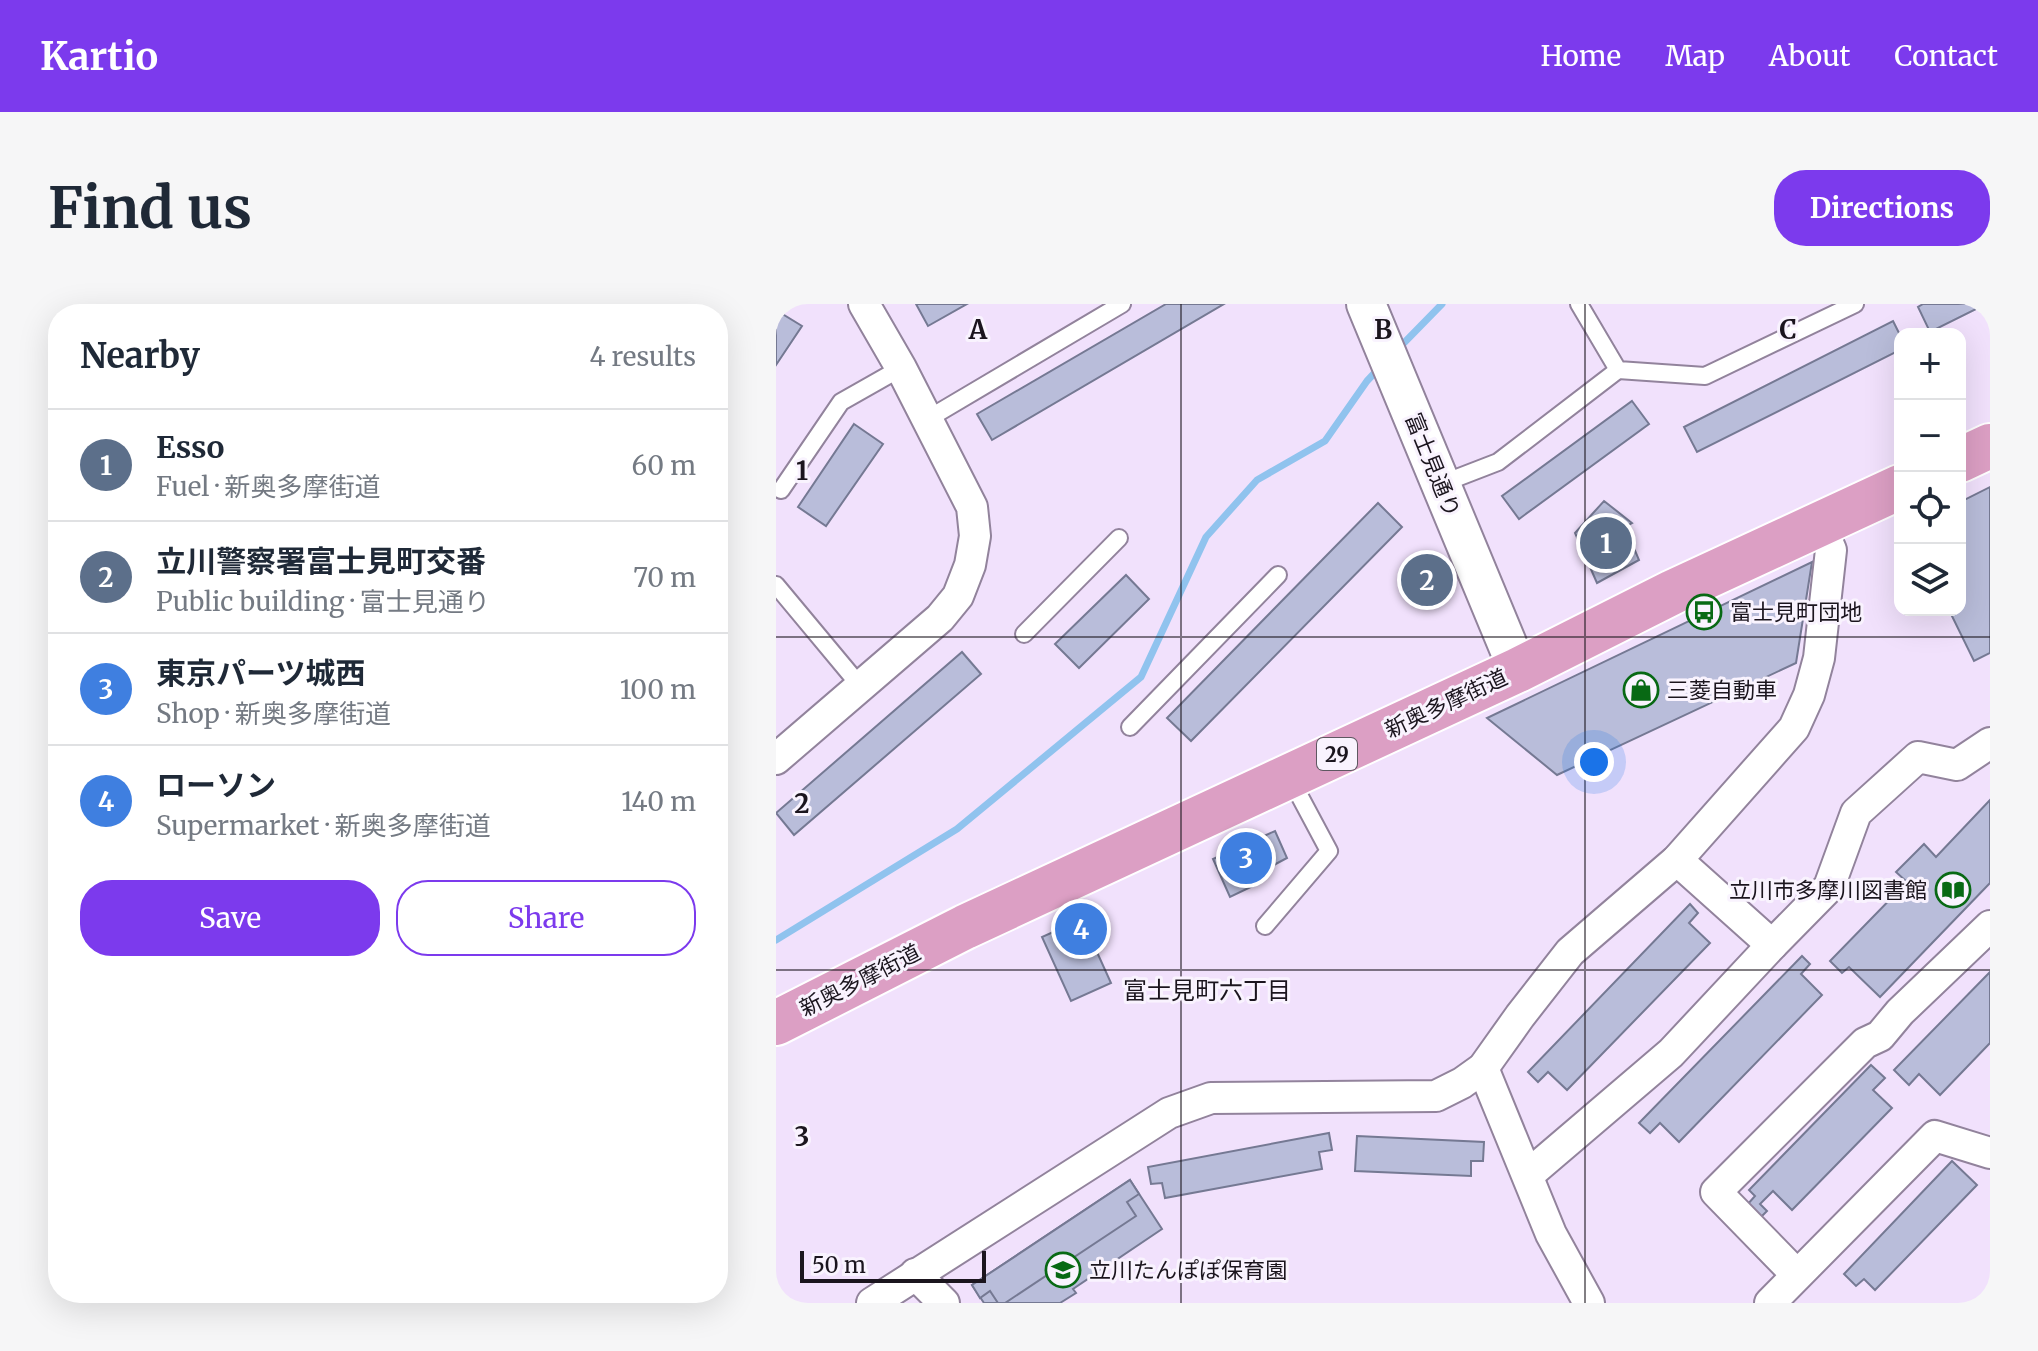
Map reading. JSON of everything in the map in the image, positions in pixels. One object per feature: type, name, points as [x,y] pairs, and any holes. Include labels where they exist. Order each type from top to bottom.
[{"type":"main road","points":[[1966,457],[1990,446]]},
{"type":"main road","name":"新奥多摩街道","points":[[776,1023],[965,927],[1518,670],[1673,592],[1894,490]]},
{"type":"street","points":[[776,759],[940,618],[958,596],[970,565],[975,536],[972,507],[901,368],[864,304]]},
{"type":"street","name":"富士見通り","points":[[1366,304],[1518,670]]},
{"type":"street","points":[[872,1303],[1169,1113],[1211,1098],[1436,1096],[1483,1068],[1570,952],[1677,860],[1794,728],[1809,695],[1819,658],[1831,550],[1820,524]]},
{"type":"street","points":[[1528,1175],[1671,1053],[1829,887],[1856,813],[1918,757],[1957,765],[1990,743]]},
{"type":"street","points":[[1677,860],[1772,945]]},
{"type":"street","points":[[1797,1275],[1716,1192],[1865,1043],[1880,1036],[1900,1012],[1990,926]]},
{"type":"street","points":[[1483,1068],[1551,1234],[1589,1303]]},
{"type":"street","points":[[1770,1303],[1935,1136],[1990,1153]]},
{"type":"street","points":[[915,1274],[944,1303]]},
{"type":"lane","points":[[926,420],[1122,304]]},
{"type":"lane","points":[[1579,304],[1618,370]]},
{"type":"lane","points":[[1441,484],[1498,462],[1618,370],[1705,376],[1855,304]]},
{"type":"lane","points":[[781,490],[841,402],[901,368]]},
{"type":"lane","points":[[1024,634],[1119,538]]},
{"type":"lane","points":[[1130,727],[1278,575]]},
{"type":"lane","points":[[776,585],[861,687]]},
{"type":"lane","points":[[1265,926],[1329,851],[1289,776]]},
{"type":"building","points":[[916,304],[967,304],[928,326]]},
{"type":"building","points":[[1166,304],[1224,304],[992,440],[977,414]]},
{"type":"building","points":[[1923,304],[1986,304],[1938,328],[1928,328],[1918,307]]},
{"type":"building","points":[[776,310],[802,326],[776,365]]},
{"type":"building","points":[[1893,321],[1896,328],[1894,328],[1894,353],[1697,452],[1684,427]]},
{"type":"building","points":[[1632,401],[1649,424],[1519,519],[1502,496]]},
{"type":"building","points":[[854,424],[883,444],[826,526],[798,507]]},
{"type":"building","points":[[1990,487],[1990,653],[1974,661],[1952,616],[1966,616],[1966,499]]},
{"type":"building","points":[[1604,501],[1632,523],[1625,527],[1639,560],[1597,583],[1575,533]]},
{"type":"building","points":[[1378,503],[1402,527],[1191,741],[1167,718]]},
{"type":"building","name":"三菱自動車","points":[[1812,562],[1796,663],[1557,775],[1487,718]]},
{"type":"building","points":[[1126,575],[1149,599],[1079,668],[1055,644]]},
{"type":"building","points":[[962,652],[981,674],[794,835],[776,813]]},
{"type":"building","points":[[1990,800],[1990,883],[1880,997],[1849,967],[1842,973],[1830,961],[1907,882],[1896,872],[1924,844],[1936,857]]},
{"type":"building","points":[[1275,831],[1287,858],[1253,876],[1257,884],[1230,897],[1213,859]]},
{"type":"building","points":[[1690,904],[1698,913],[1689,923],[1710,943],[1567,1090],[1548,1072],[1538,1082],[1528,1072]]},
{"type":"building","points":[[1082,919],[1111,983],[1071,1001],[1042,937]]},
{"type":"building","points":[[1802,956],[1810,964],[1801,974],[1822,995],[1679,1142],[1660,1123],[1650,1133],[1639,1123]]},
{"type":"building","points":[[1990,972],[1990,1043],[1940,1095],[1919,1074],[1909,1085],[1894,1070]]},
{"type":"building","points":[[1871,1065],[1885,1078],[1873,1090],[1892,1108],[1792,1210],[1773,1191],[1760,1204],[1767,1211],[1760,1218],[1747,1205],[1755,1196],[1749,1190]]},
{"type":"building","points":[[1329,1133],[1332,1150],[1319,1152],[1322,1169],[1165,1198],[1162,1183],[1151,1184],[1148,1167]]},
{"type":"building","points":[[1357,1136],[1484,1142],[1483,1161],[1471,1161],[1471,1176],[1355,1171]]},
{"type":"building","points":[[1952,1161],[1977,1185],[1875,1290],[1864,1279],[1856,1286],[1844,1274]]},
{"type":"building","points":[[1130,1180],[1162,1229],[1073,1289],[1076,1293],[1060,1303],[984,1303],[972,1285]]},
{"type":"building","points":[[1130,1180],[1139,1194],[1127,1202],[1136,1216],[1005,1303],[998,1303],[990,1291],[980,1298],[972,1285]]},
{"type":"waterway","points":[[1398,349],[1442,304]]},
{"type":"waterway","points":[[776,940],[957,829],[1141,677],[1206,537],[1257,480],[1325,441],[1381,366]]},
{"type":"place","name":"Esso","points":[[1606,543]]},
{"type":"place","name":"立川警察署富士見町交番","points":[[1427,580]]},
{"type":"place","name":"富士見町団地","points":[[1704,612]]},
{"type":"place","name":"三菱自動車","points":[[1641,690]]},
{"type":"place","name":"東京パーツ城西","points":[[1246,858]]},
{"type":"place","name":"立川市多摩川図書館","points":[[1953,890]]},
{"type":"place","name":"ローソン","points":[[1081,929]]},
{"type":"place","name":"立川たんぽぽ保育園","points":[[1063,1270]]},
{"type":"district","name":"富士見町六丁目","points":[[1207,990]]}]
